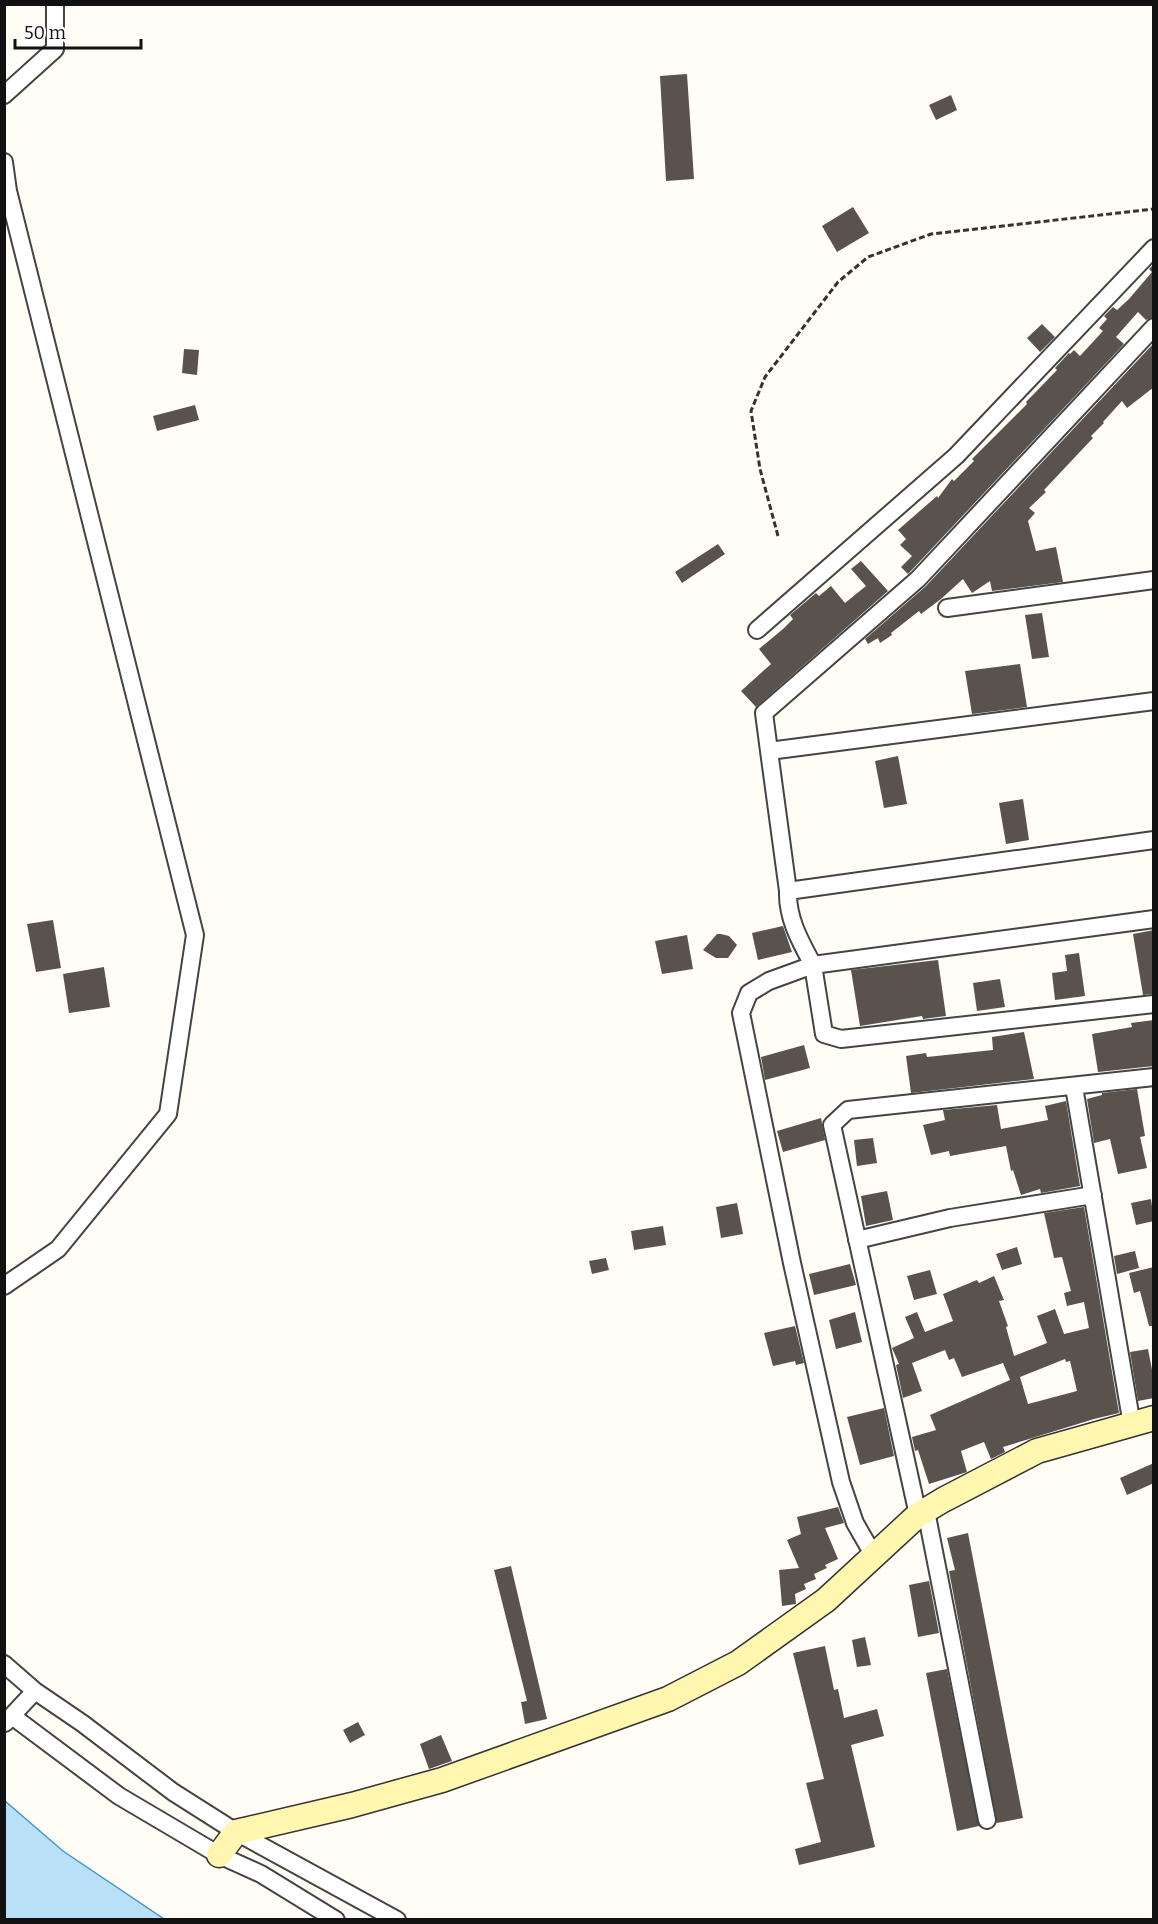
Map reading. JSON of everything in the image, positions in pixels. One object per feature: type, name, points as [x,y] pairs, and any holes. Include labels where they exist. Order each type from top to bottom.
[{"type":"street","points":[[4,95],[55,49],[55,4]]},
{"type":"street","points":[[4,162],[8,191],[195,935],[168,1114],[58,1249],[4,1286]]},
{"type":"street","points":[[756,630],[956,456],[1154,248]]},
{"type":"street","points":[[1154,327],[918,579],[764,713],[788,891],[788,906],[798,936],[813,965],[825,1034],[841,1039],[1154,1004]]},
{"type":"street","points":[[947,608],[1154,580]]},
{"type":"street","points":[[769,752],[1154,701]]},
{"type":"street","points":[[788,891],[1154,840]]},
{"type":"street","points":[[874,1556],[855,1522],[841,1482],[792,1263],[741,1013],[749,993],[769,981],[813,965],[1154,919]]},
{"type":"street","points":[[987,1820],[922,1513],[832,1125],[848,1110],[1154,1077]]},
{"type":"street","points":[[219,1855],[236,1832],[352,1805],[442,1780],[668,1699],[738,1663],[826,1600],[922,1513],[943,1500],[1037,1451],[1143,1421],[1093,1195],[1074,1087]]},
{"type":"street","points":[[857,1240],[958,1217],[1093,1195]]},
{"type":"street","points":[[4,1664],[35,1691],[82,1723],[173,1792],[236,1832],[397,1920]]},
{"type":"street","points":[[35,1691],[8,1720],[119,1796],[219,1855],[261,1874],[336,1920]]},
{"type":"path","points":[[778,536],[760,469],[751,411],[765,377],[838,282],[868,257],[931,234],[1154,209]]},
{"type":"water","points":[[5,1801],[63,1851],[164,1919],[5,1919]]},
{"type":"building","points":[[687,74],[694,179],[666,181],[660,76]]},
{"type":"building","points":[[951,95],[957,110],[936,120],[929,105]]},
{"type":"building","points":[[853,207],[869,233],[837,252],[822,226]]},
{"type":"building","points":[[1154,264],[1154,317],[1146,320],[1138,312],[1116,337],[1124,344],[908,574],[901,567],[912,556],[900,545],[906,539],[898,530],[937,496],[938,498],[952,479],[954,481],[974,461],[972,459],[1027,404],[1026,402],[1057,370],[1055,368],[1069,353],[1074,350],[1080,356],[1103,331],[1099,328],[1107,319],[1104,316],[1113,307],[1117,310],[1129,299],[1152,272],[1149,269]]},
{"type":"building","points":[[1042,324],[1055,337],[1040,352],[1027,338]]},
{"type":"building","points":[[1154,343],[1154,387],[1127,408],[1122,401],[1091,436],[1093,438],[1029,508],[1035,513],[1028,521],[1036,551],[1056,547],[1063,582],[992,591],[990,581],[972,593],[963,579],[921,614],[919,611],[891,633],[892,635],[880,643],[878,638],[868,644],[865,639],[926,586]]},
{"type":"building","points":[[184,349],[199,350],[197,375],[182,373]]},
{"type":"building","points":[[195,405],[199,420],[157,431],[153,416]]},
{"type":"building","points":[[718,544],[725,554],[682,583],[675,572]]},
{"type":"building","points":[[861,561],[888,591],[756,707],[741,691],[771,664],[759,649],[783,629],[793,619],[790,615],[816,593],[819,596],[831,586],[845,603],[866,586],[851,569]]},
{"type":"building","points":[[1042,613],[1049,657],[1032,659],[1025,615]]},
{"type":"building","points":[[1020,664],[1027,707],[972,714],[965,671]]},
{"type":"building","points":[[898,756],[907,804],[884,808],[875,761]]},
{"type":"building","points":[[1023,799],[1029,840],[1006,844],[999,803]]},
{"type":"building","points":[[53,920],[61,968],[36,972],[27,924]]},
{"type":"building","points":[[783,926],[792,952],[758,960],[752,933]]},
{"type":"building","points":[[1154,930],[1154,994],[1143,995],[1133,934]]},
{"type":"building","points":[[717,934],[729,936],[737,945],[728,958],[716,958],[703,950]]},
{"type":"building","points":[[687,935],[693,969],[662,974],[655,941]]},
{"type":"building","points":[[1079,953],[1085,996],[1055,1000],[1052,973],[1067,971],[1065,955]]},
{"type":"building","points":[[938,960],[946,1016],[923,1019],[922,1016],[860,1026],[851,970]]},
{"type":"building","points":[[104,967],[110,1007],[69,1013],[63,974]]},
{"type":"building","points":[[1000,979],[1005,1007],[977,1011],[973,983]]},
{"type":"building","points":[[1154,1020],[1154,1066],[1098,1072],[1092,1034],[1132,1027],[1131,1023]]},
{"type":"building","points":[[1024,1032],[1034,1079],[911,1093],[906,1056],[926,1053],[927,1057],[993,1050],[992,1037]]},
{"type":"building","points":[[804,1045],[810,1068],[765,1080],[761,1057]]},
{"type":"building","points":[[1137,1089],[1145,1136],[1140,1137],[1147,1168],[1118,1174],[1110,1139],[1094,1143],[1087,1099],[1102,1095],[1102,1093]]},
{"type":"building","points":[[1066,1101],[1080,1186],[1041,1193],[1040,1189],[1021,1195],[1013,1170],[1011,1171],[1006,1146],[950,1156],[949,1151],[931,1155],[923,1125],[945,1120],[943,1110],[997,1105],[1001,1129],[1048,1120],[1045,1106]]},
{"type":"building","points":[[821,1118],[825,1140],[783,1152],[777,1131]]},
{"type":"building","points":[[873,1138],[877,1163],[857,1166],[854,1140]]},
{"type":"building","points":[[887,1191],[893,1220],[866,1226],[861,1196]]},
{"type":"building","points":[[1151,1199],[1154,1221],[1136,1225],[1131,1203]]},
{"type":"building","points":[[737,1203],[743,1234],[721,1238],[716,1207]]},
{"type":"building","points":[[1084,1207],[1119,1413],[1003,1447],[1005,1452],[991,1459],[984,1442],[961,1451],[967,1472],[929,1484],[918,1450],[915,1451],[912,1437],[936,1430],[930,1415],[1010,1380],[1003,1363],[962,1377],[954,1358],[949,1360],[945,1350],[912,1363],[922,1391],[903,1398],[896,1365],[899,1364],[892,1348],[914,1338],[905,1317],[917,1312],[925,1332],[953,1321],[943,1294],[977,1280],[979,1283],[994,1276],[1004,1300],[999,1301],[1008,1326],[1006,1327],[1014,1356],[1047,1343],[1037,1316],[1055,1309],[1064,1334],[1089,1328],[1084,1302],[1067,1306],[1064,1293],[1071,1291],[1062,1257],[1054,1258],[1044,1213]],"holes":[[[1065,1359],[1066,1362],[1070,1361],[1077,1391],[1028,1404],[1020,1377]]]},
{"type":"building","points":[[663,1226],[666,1245],[634,1250],[631,1231]]},
{"type":"building","points":[[1017,1247],[1022,1264],[1002,1270],[996,1254]]},
{"type":"building","points":[[1135,1251],[1139,1268],[1117,1274],[1114,1256]]},
{"type":"building","points":[[606,1258],[609,1270],[592,1274],[589,1261]]},
{"type":"building","points":[[850,1264],[856,1285],[814,1295],[809,1274]]},
{"type":"building","points":[[1154,1267],[1154,1326],[1149,1326],[1140,1291],[1134,1293],[1129,1273]]},
{"type":"building","points":[[930,1270],[937,1294],[914,1300],[907,1276]]},
{"type":"building","points":[[855,1312],[862,1342],[836,1349],[829,1320]]},
{"type":"building","points":[[795,1326],[804,1363],[796,1365],[795,1361],[773,1366],[764,1333]]},
{"type":"building","points":[[1148,1349],[1154,1380],[1154,1398],[1138,1401],[1130,1352]]},
{"type":"building","points":[[884,1408],[894,1456],[860,1465],[847,1417]]},
{"type":"building","points":[[1154,1463],[1154,1483],[1127,1495],[1120,1478]]},
{"type":"building","points":[[838,1507],[844,1523],[825,1528],[838,1559],[825,1565],[827,1568],[814,1574],[816,1579],[804,1584],[806,1589],[795,1594],[796,1604],[782,1606],[779,1570],[799,1568],[787,1540],[801,1534],[797,1517]]},
{"type":"building","points":[[968,1533],[1023,1818],[997,1823],[949,1571],[955,1570],[947,1538]]},
{"type":"building","points":[[511,1566],[547,1719],[525,1724],[521,1702],[527,1701],[494,1570]]},
{"type":"building","points":[[929,1581],[939,1633],[918,1637],[909,1585]]},
{"type":"building","points":[[865,1637],[871,1665],[857,1667],[852,1640]]},
{"type":"building","points":[[825,1646],[834,1690],[838,1689],[844,1718],[877,1709],[884,1736],[851,1745],[875,1847],[799,1865],[795,1849],[821,1842],[806,1783],[824,1779],[793,1653]]},
{"type":"building","points":[[947,1669],[979,1826],[957,1831],[926,1673]]},
{"type":"building","points":[[358,1722],[365,1735],[350,1743],[343,1730]]},
{"type":"building","points":[[441,1735],[452,1761],[429,1769],[420,1744]]}]
